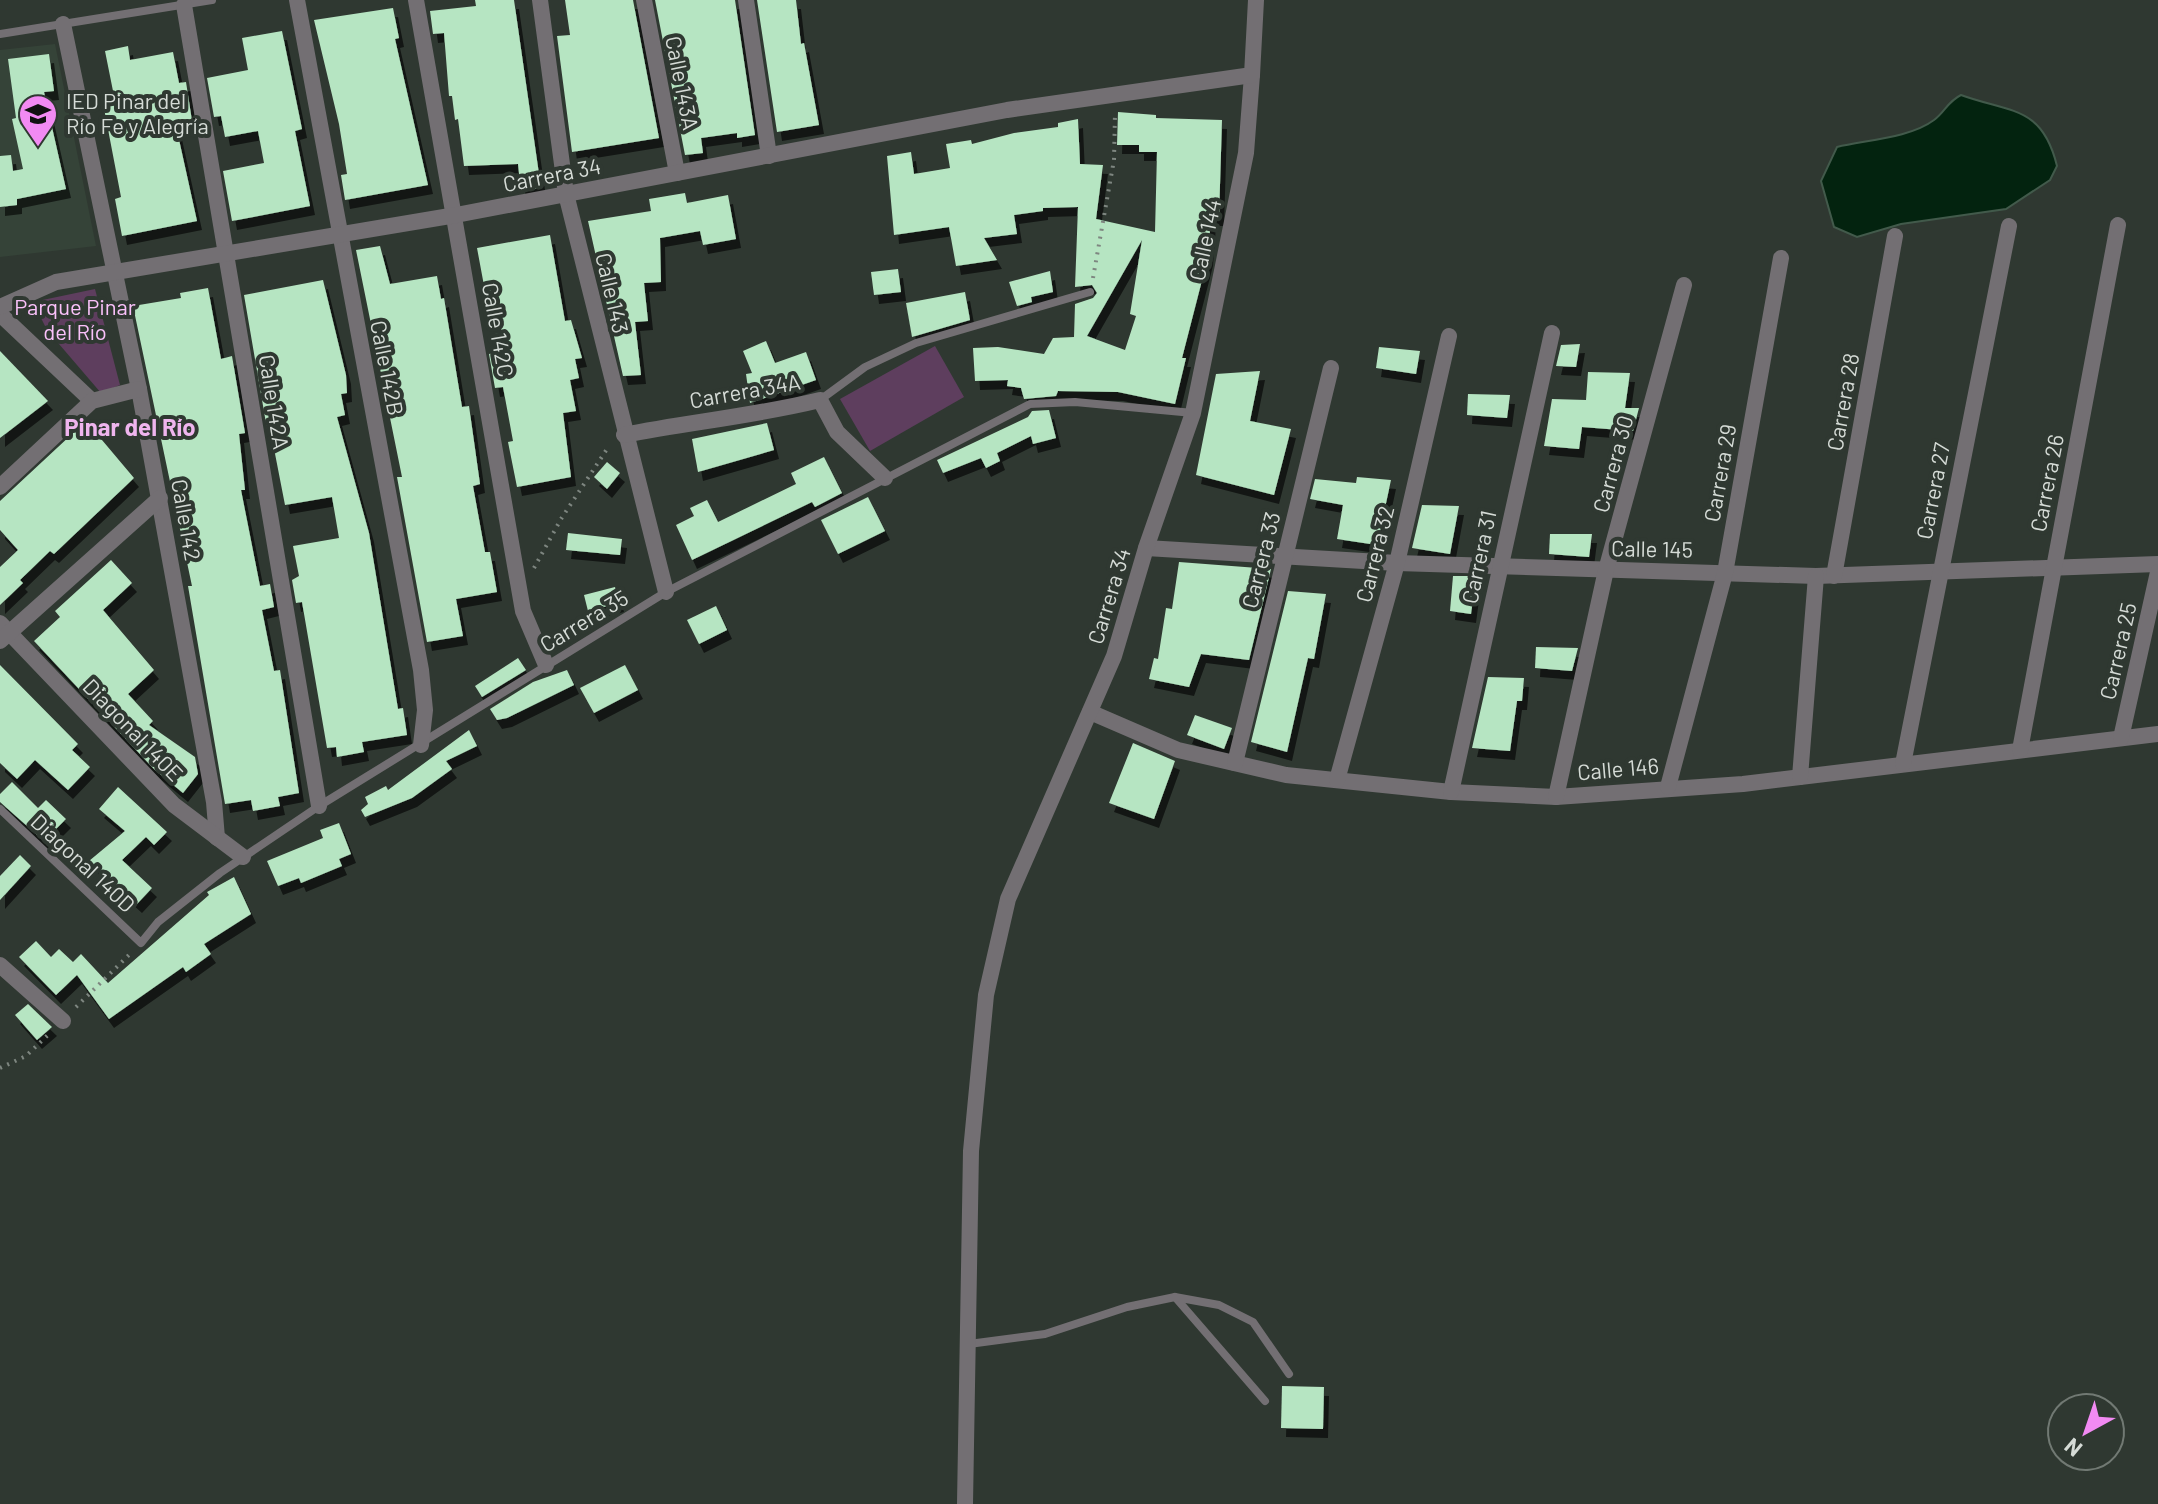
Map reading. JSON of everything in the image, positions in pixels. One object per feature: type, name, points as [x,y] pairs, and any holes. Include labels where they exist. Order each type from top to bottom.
[{"type":"street","name":"Calle 142B","points":[[297,0],[421,670],[425,710],[421,745]]},
{"type":"street","name":"Calle 142C","points":[[416,0],[523,611],[546,665]]},
{"type":"street","name":"Calle 143","points":[[540,0],[566,194],[624,435],[666,592]]},
{"type":"street","name":"Calle 143A","points":[[644,0],[677,173]]},
{"type":"street","points":[[746,0],[769,156]]},
{"type":"street","name":"Calle 144","points":[[1193,413],[1246,153],[1256,0]]},
{"type":"street","name":"Calle 142A","points":[[184,5],[319,806]]},
{"type":"street","name":"Calle 142","points":[[63,24],[160,498],[214,802],[217,838]]},
{"type":"street","name":"Carrera 34","points":[[0,307],[56,282],[114,271],[456,215],[1007,110],[1252,75]]},
{"type":"street","name":"Carrera 26","points":[[2020,750],[2118,225]]},
{"type":"street","name":"Carrera 27","points":[[1903,764],[2009,226]]},
{"type":"street","name":"Carrera 28","points":[[1834,576],[1895,236]]},
{"type":"street","name":"Carrera 29","points":[[1668,787],[1725,573],[1781,258]]},
{"type":"street","name":"Carrera 30","points":[[1556,797],[1606,570],[1684,285]]},
{"type":"street","points":[[0,314],[92,401]]},
{"type":"street","name":"Carrera 31","points":[[1451,792],[1552,333]]},
{"type":"street","name":"Carrera 32","points":[[1337,780],[1397,563],[1449,336]]},
{"type":"street","name":"Carrera 33","points":[[1235,763],[1331,368]]},
{"type":"street","points":[[0,487],[92,401],[139,389]]},
{"type":"street","points":[[820,400],[837,432],[885,478]]},
{"type":"street","name":"Carrera 34A","points":[[624,435],[768,412],[820,400]]},
{"type":"street","name":"Carrera 34","points":[[965,1504],[971,1151],[986,995],[1008,899],[1114,656],[1146,548],[1193,413]]},
{"type":"street","points":[[3,632],[160,498]]},
{"type":"street","name":"Calle 145","points":[[1146,548],[1397,563],[1816,576],[2158,564]]},
{"type":"street","name":"Carrera 25","points":[[2121,738],[2158,572]]},
{"type":"street","points":[[1800,777],[1816,576]]},
{"type":"street","name":"Diagonal 140E","points":[[3,632],[174,805],[243,857]]},
{"type":"street","name":"Calle 146","points":[[1090,712],[1178,750],[1286,775],[1451,792],[1556,797],[1800,777],[2158,734]]},
{"type":"street","points":[[0,965],[63,1021]]},
{"type":"lane","points":[[0,34],[212,0]]},
{"type":"lane","name":"Carrera 34A","points":[[820,400],[865,367],[916,343],[1090,292]]},
{"type":"lane","name":"Carrera 35","points":[[141,943],[158,922],[243,857],[319,806],[666,592],[1030,404],[1075,402],[1193,413]]},
{"type":"lane","name":"Diagonal 140D","points":[[0,809],[141,943]]},
{"type":"lane","points":[[969,1344],[1045,1334],[1127,1307],[1175,1297],[1219,1305],[1253,1322],[1289,1374]]},
{"type":"lane","points":[[1175,1297],[1265,1401]]},
{"type":"path","points":[[1090,292],[1114,160],[1115,94]]},
{"type":"path","points":[[520,594],[604,450],[624,435]]},
{"type":"path","points":[[0,1068],[26,1056],[141,943]]},
{"type":"shaded area","name":"IED Pinar del Río Fe y Alegría","points":[[55,44],[96,246],[0,257],[0,50]]},
{"type":"shaded area","points":[[1961,95],[2009,109],[2033,121],[2051,146],[2057,166],[2050,180],[2006,209],[1901,224],[1857,237],[1834,227],[1821,181],[1837,147],[1913,131],[1934,120]]},
{"type":"green space","name":"Parque Pinar del Río","points":[[95,289],[120,385],[101,393],[47,330],[33,302]]},
{"type":"green space","points":[[935,346],[964,397],[870,451],[840,399]]},
{"type":"building","points":[[475,0],[514,0],[541,188],[521,191],[518,164],[464,166],[458,119],[455,120],[452,96],[449,96],[444,33],[433,34],[430,11],[476,6]]},
{"type":"building","points":[[565,0],[633,0],[659,138],[572,152],[557,36],[570,35]]},
{"type":"building","points":[[655,0],[735,0],[755,135],[737,138],[737,133],[701,138],[703,153],[685,155]]},
{"type":"building","points":[[757,0],[796,0],[801,44],[804,43],[819,125],[777,132]]},
{"type":"building","points":[[393,8],[399,38],[395,39],[428,185],[345,200],[341,175],[347,174],[339,124],[314,20]]},
{"type":"building","points":[[282,31],[302,129],[295,131],[310,206],[232,221],[223,171],[264,163],[258,131],[225,137],[221,116],[214,117],[207,78],[248,70],[242,38]]},
{"type":"building","points":[[128,46],[130,60],[173,52],[179,83],[186,82],[192,121],[176,126],[197,221],[122,236],[115,199],[121,197],[102,98],[114,96],[105,51]]},
{"type":"building","points":[[49,54],[54,91],[44,92],[66,189],[17,199],[17,205],[0,207],[0,156],[11,155],[13,171],[23,169],[12,119],[16,118],[8,59]]},
{"type":"building","points":[[1118,112],[1156,115],[1156,118],[1222,120],[1219,217],[1211,217],[1208,257],[1182,358],[1186,358],[1175,404],[1118,392],[1058,391],[1056,396],[1024,399],[1021,388],[1007,386],[1008,380],[975,381],[973,348],[998,347],[1044,354],[1053,338],[1074,337],[1075,304],[1093,298],[1097,293],[1092,285],[1075,287],[1078,207],[1043,208],[1043,211],[1014,215],[1017,234],[984,238],[997,260],[956,266],[949,227],[894,235],[887,156],[911,152],[914,174],[950,168],[946,144],[971,140],[972,144],[1014,133],[1058,127],[1058,123],[1078,119],[1080,164],[1103,165],[1096,219],[1155,232],[1157,152],[1139,152],[1139,145],[1117,145]],"holes":[[[1142,240],[1130,314],[1136,316],[1125,350],[1087,336]]]},
{"type":"building","points":[[685,193],[687,203],[728,195],[736,239],[703,245],[700,231],[660,238],[661,282],[644,283],[648,321],[635,322],[641,375],[623,376],[588,221],[651,211],[649,199]]},
{"type":"building","points":[[550,235],[565,321],[571,320],[582,358],[575,359],[579,378],[570,380],[576,411],[563,413],[571,477],[517,487],[508,442],[513,441],[503,387],[495,388],[489,354],[498,352],[495,334],[502,333],[494,290],[485,291],[477,248]]},
{"type":"building","points":[[380,246],[390,284],[437,276],[441,299],[444,298],[462,407],[469,406],[480,484],[473,486],[485,552],[490,552],[497,592],[456,599],[463,636],[427,642],[397,477],[402,477],[356,250]]},
{"type":"building","points":[[898,269],[901,292],[874,295],[871,272]]},
{"type":"building","points":[[1050,271],[1053,292],[1031,297],[1032,302],[1017,306],[1009,282]]},
{"type":"building","points":[[323,280],[346,375],[347,393],[341,394],[345,415],[337,417],[369,533],[398,709],[403,708],[407,735],[362,742],[364,752],[337,757],[336,747],[327,748],[302,602],[296,603],[292,580],[299,576],[293,546],[339,538],[332,497],[285,505],[270,428],[267,429],[244,295]]},
{"type":"building","points":[[208,288],[221,359],[232,356],[245,433],[239,434],[245,490],[241,490],[260,586],[270,584],[274,607],[262,610],[274,671],[280,670],[299,793],[278,797],[280,806],[253,811],[251,800],[225,804],[188,586],[192,586],[133,306],[181,298],[180,293]]},
{"type":"building","points":[[965,292],[970,320],[912,337],[906,303]]},
{"type":"building","points":[[766,341],[775,363],[806,352],[816,380],[750,403],[746,374],[752,373],[743,351]]},
{"type":"building","points":[[1580,344],[1576,367],[1556,366],[1561,345]]},
{"type":"building","points":[[1379,347],[1420,351],[1416,374],[1376,368]]},
{"type":"building","points":[[0,351],[48,401],[0,438]]},
{"type":"building","points":[[1260,371],[1250,421],[1291,429],[1274,495],[1196,475],[1216,374]]},
{"type":"building","points":[[1588,372],[1630,373],[1625,408],[1639,408],[1633,431],[1582,427],[1579,449],[1544,446],[1552,399],[1586,400]]},
{"type":"building","points":[[1468,394],[1510,395],[1507,418],[1467,415]]},
{"type":"building","points":[[1049,410],[1056,438],[1033,444],[1031,436],[997,453],[1000,461],[986,468],[981,458],[943,473],[937,460],[1028,417],[1032,411]]},
{"type":"building","points":[[86,421],[134,478],[54,554],[50,551],[0,605],[0,567],[18,550],[0,530],[0,501]]},
{"type":"building","points":[[767,423],[774,450],[698,472],[692,439]]},
{"type":"building","points":[[824,457],[842,493],[815,507],[812,502],[692,560],[676,525],[694,516],[690,508],[707,500],[718,522],[796,484],[791,473]]},
{"type":"building","points":[[607,462],[620,473],[607,489],[594,477]]},
{"type":"building","points":[[1357,477],[1391,480],[1377,545],[1337,539],[1343,505],[1310,499],[1315,479],[1356,483]]},
{"type":"building","points":[[868,497],[885,531],[838,554],[821,520]]},
{"type":"building","points":[[1422,505],[1459,506],[1450,554],[1412,548]]},
{"type":"building","points":[[568,533],[622,539],[620,555],[566,550]]},
{"type":"building","points":[[1550,534],[1592,534],[1589,557],[1549,554]]},
{"type":"building","points":[[111,560],[132,583],[103,610],[154,670],[128,694],[153,721],[149,725],[195,757],[198,774],[183,793],[154,769],[34,641],[60,617],[55,611]]},
{"type":"building","points":[[1179,562],[1271,569],[1249,660],[1201,654],[1189,687],[1149,679],[1154,658],[1158,659],[1166,608],[1172,609]]},
{"type":"building","points":[[1453,576],[1476,576],[1471,614],[1450,611]]},
{"type":"building","points":[[615,587],[619,603],[588,611],[584,595]]},
{"type":"building","points":[[1288,591],[1326,594],[1314,659],[1308,658],[1287,752],[1251,742]]},
{"type":"building","points":[[716,606],[727,630],[699,644],[687,620]]},
{"type":"building","points":[[1536,647],[1578,648],[1572,671],[1535,668]]},
{"type":"building","points":[[518,658],[526,670],[482,697],[475,686]]},
{"type":"building","points":[[0,665],[78,744],[72,750],[90,767],[68,790],[35,760],[17,779],[0,763]]},
{"type":"building","points":[[625,665],[638,690],[594,713],[580,688]]},
{"type":"building","points":[[567,670],[574,685],[507,718],[497,720],[490,709],[533,682]]},
{"type":"building","points":[[1488,677],[1524,678],[1522,701],[1517,701],[1510,751],[1472,748]]},
{"type":"building","points":[[1195,715],[1232,728],[1224,749],[1187,735]]},
{"type":"building","points":[[469,730],[477,746],[446,761],[452,769],[412,798],[365,817],[361,810],[368,804],[365,797],[386,786],[388,790]]},
{"type":"building","points":[[1133,743],[1175,761],[1154,819],[1109,803]]},
{"type":"building","points":[[12,782],[38,808],[46,800],[66,819],[44,841],[0,802],[0,794]]},
{"type":"building","points":[[118,787],[167,832],[154,845],[146,837],[122,860],[152,888],[137,904],[89,861],[125,831],[99,809]]},
{"type":"building","points":[[339,823],[351,854],[339,859],[342,866],[301,883],[299,878],[278,886],[267,861],[323,838],[320,830]]},
{"type":"building","points":[[20,855],[31,866],[0,900],[0,876]]},
{"type":"building","points":[[234,877],[251,914],[204,944],[211,954],[186,972],[183,967],[109,1019],[77,975],[56,995],[19,957],[36,941],[51,957],[59,949],[73,962],[81,954],[108,983],[209,895],[207,892]]},
{"type":"building","points":[[28,1004],[52,1027],[37,1040],[15,1015]]},
{"type":"building","points":[[1282,1386],[1324,1387],[1323,1429],[1281,1428]]},
{"type":"place","name":"IED Pinar del Río Fe y Alegría","points":[[38,148]]},
{"type":"district","name":"Pinar del Río","points":[[130,428]]}]
